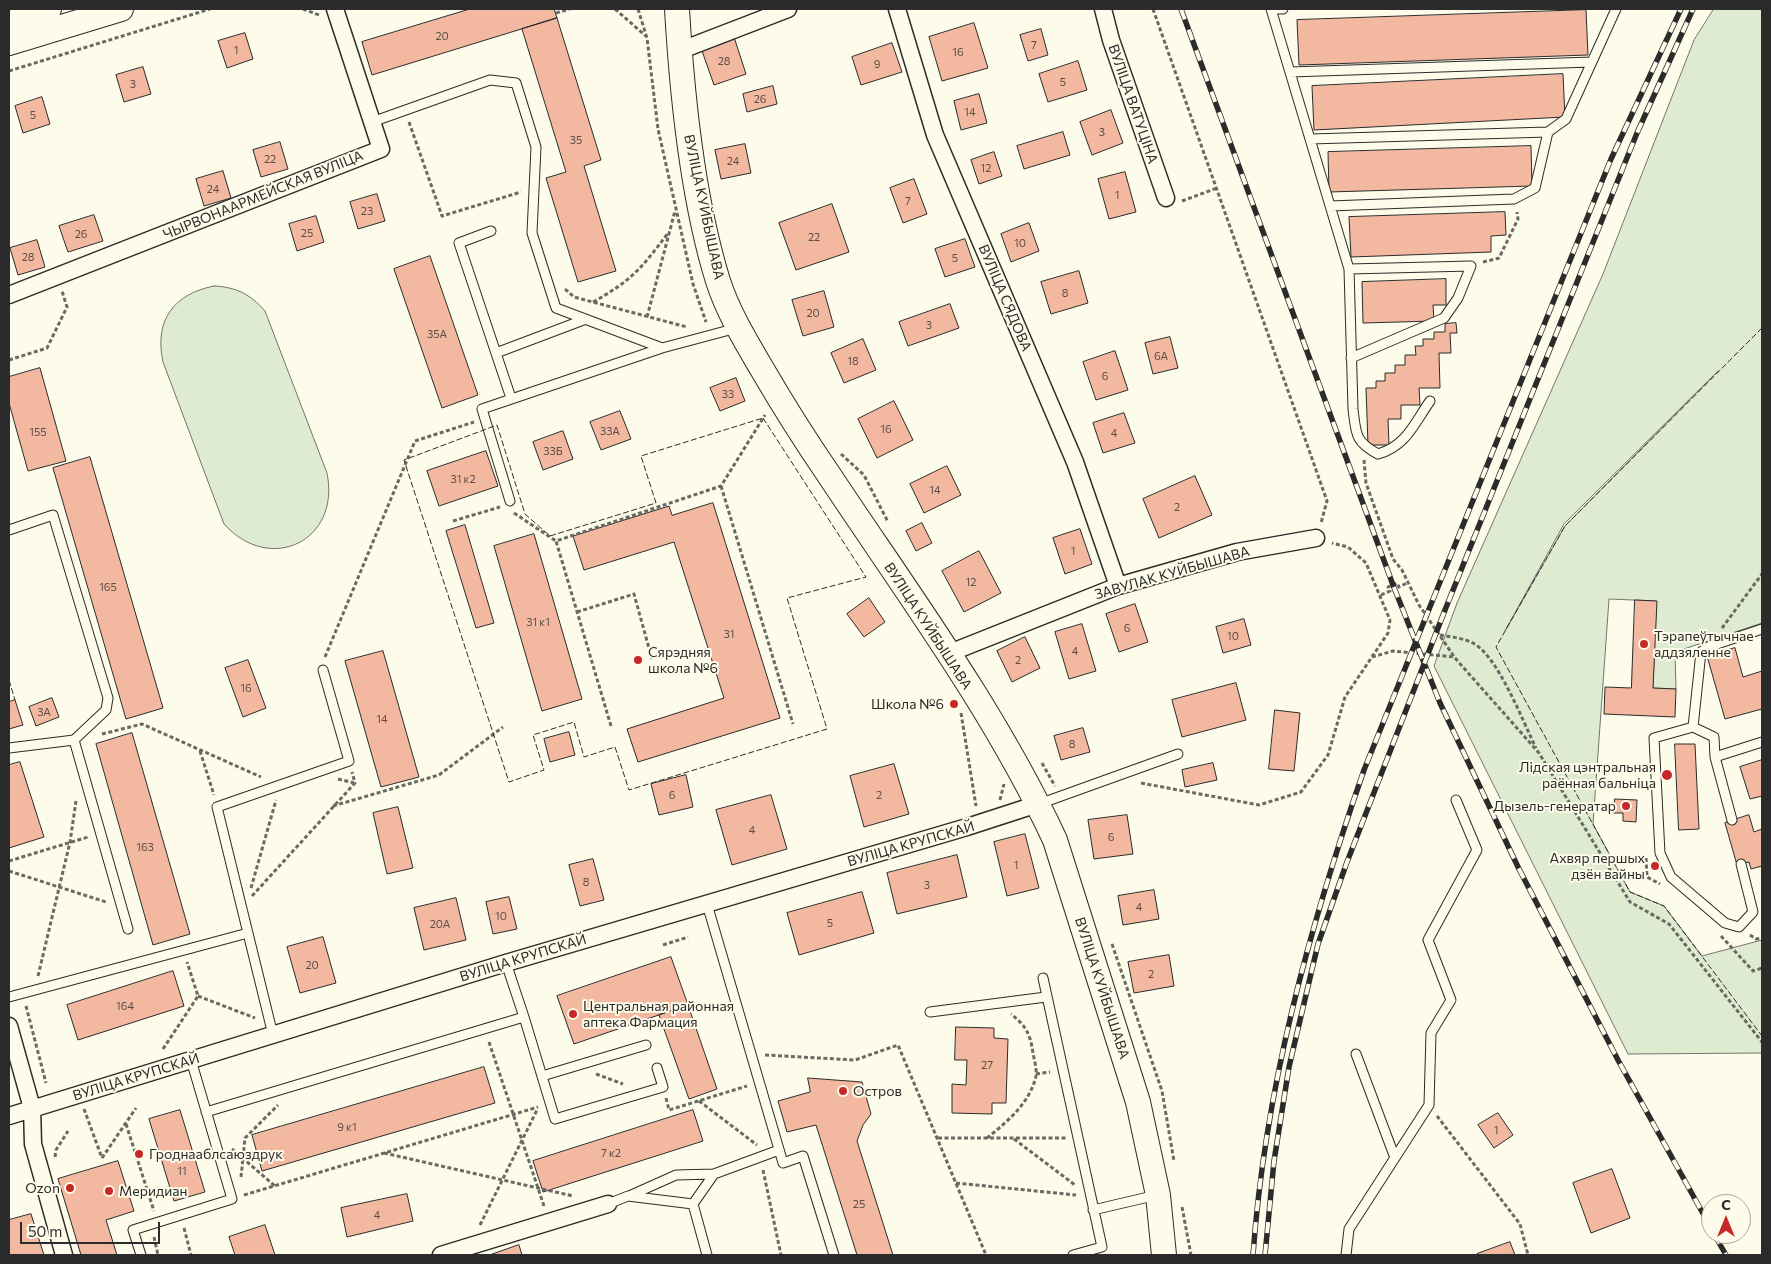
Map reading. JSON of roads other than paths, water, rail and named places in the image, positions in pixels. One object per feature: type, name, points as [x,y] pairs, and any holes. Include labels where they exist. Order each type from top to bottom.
[{"type":"main road","points":[[9,21],[49,9]]},
{"type":"main road","points":[[9,43],[121,9]]},
{"type":"main road","name":"ВУЛІЦА КУЙБЫШАВА","points":[[677,9],[685,115],[707,235],[718,281],[738,328],[793,422],[1001,738],[1038,804],[1055,840],[1138,1102],[1158,1195],[1164,1255]]},
{"type":"street","name":"ЧЫРВОНААРМЕЙСКАЯ ВУЛІЦА","points":[[9,295],[381,149],[335,9]]},
{"type":"street","points":[[679,51],[788,9]]},
{"type":"street","name":"ВУЛІЦА СЯДОВА","points":[[897,9],[935,134],[1075,462],[1118,586]]},
{"type":"street","name":"ВУЛІЦА ВАТУЦІНА","points":[[1103,9],[1111,40],[1166,198]]},
{"type":"street","name":"ЗАВУЛАК КУЙБЫШАВА","points":[[947,654],[1118,586],[1237,552],[1316,538]]},
{"type":"street","name":"ВУЛІЦА КРУПСКАЙ","points":[[9,1116],[506,963],[1005,816],[1038,804]]},
{"type":"street","points":[[9,1026],[32,1108],[32,1144],[64,1255]]},
{"type":"street","points":[[441,1255],[608,1204]]},
{"type":"lane","points":[[1283,9],[1271,9],[1348,269],[1353,409],[1356,430],[1363,446],[1378,454],[1392,450],[1402,442],[1430,401]]},
{"type":"lane","points":[[1310,139],[1548,132],[1566,119],[1616,9]]},
{"type":"lane","points":[[1290,72],[1592,62]]},
{"type":"lane","points":[[372,122],[490,80],[516,83],[536,147],[532,233],[556,308],[662,348]]},
{"type":"lane","points":[[1330,206],[1514,199],[1535,188],[1548,132]]},
{"type":"lane","points":[[491,232],[459,243],[511,398]]},
{"type":"lane","points":[[1348,269],[1471,266],[1458,298],[1444,318],[1351,358]]},
{"type":"lane","points":[[496,353],[586,319]]},
{"type":"lane","points":[[507,504],[482,409],[662,348],[738,328]]},
{"type":"lane","points":[[9,530],[53,515],[108,698],[106,710],[74,740],[9,748]]},
{"type":"lane","points":[[1693,727],[1701,652],[1708,647],[1762,629]]},
{"type":"lane","points":[[273,1035],[218,807],[349,761],[322,667]]},
{"type":"lane","points":[[1732,820],[1715,757],[1714,737],[1693,727],[1654,738],[1660,853],[1671,877],[1725,923],[1740,927],[1753,912],[1741,864]]},
{"type":"lane","points":[[74,740],[128,929]]},
{"type":"lane","points":[[1715,757],[1762,742]]},
{"type":"lane","points":[[1038,804],[1178,754]]},
{"type":"lane","points":[[1346,1255],[1350,1229],[1429,1106],[1431,1033],[1451,1000],[1428,940],[1477,850],[1456,800]]},
{"type":"lane","points":[[706,904],[783,1163],[803,1156],[834,1255]]},
{"type":"lane","points":[[9,997],[248,933]]},
{"type":"lane","points":[[506,963],[555,1119],[663,1087],[657,1068]]},
{"type":"lane","points":[[1043,978],[1102,1246],[1073,1255]]},
{"type":"lane","points":[[930,1012],[1046,997]]},
{"type":"lane","points":[[206,1112],[524,1017]]},
{"type":"lane","points":[[542,1076],[646,1045]]},
{"type":"lane","points":[[1356,1054],[1395,1158]]},
{"type":"lane","points":[[141,1255],[133,1230],[235,1198],[212,1133],[191,1060]]},
{"type":"lane","points":[[608,1204],[676,1175],[714,1174],[780,1150]]},
{"type":"lane","points":[[693,1204],[714,1174]]},
{"type":"lane","points":[[1093,1210],[1158,1195]]},
{"type":"lane","points":[[628,1196],[693,1204]]},
{"type":"lane","points":[[693,1204],[707,1255]]},
{"type":"railway","points":[[1181,9],[1393,585],[1440,703],[1519,869],[1618,1060],[1701,1210]]},
{"type":"railway","points":[[1253,1255],[1268,1131],[1292,1009],[1325,889],[1364,770],[1611,159],[1681,9]]},
{"type":"railway","points":[[1265,1255],[1274,1161],[1289,1067],[1318,944],[1347,862],[1445,610],[1637,133],[1693,9]]},
{"type":"railway","points":[[1720,1244],[1726,1255]]},
{"type":"place","name":"Тэрапеўтычнае аддзяленне","points":[[1644,644]]},
{"type":"place","name":"Сярэдняя школа №6","points":[[638,660]]},
{"type":"place","name":"Школа №6","points":[[954,704]]},
{"type":"place","name":"Лідская цэнтральная раённая бальніца","points":[[1667,775]]},
{"type":"place","name":"Дызель-генератар","points":[[1626,806]]},
{"type":"place","name":"Ахвяр першых дзён вайны","points":[[1655,866]]},
{"type":"place","name":"Центральная районная аптека Фармация","points":[[573,1014]]},
{"type":"place","name":"Остров","points":[[843,1091]]},
{"type":"place","name":"Гроднааблсаюздрук","points":[[139,1154]]},
{"type":"place","name":"Ozon","points":[[70,1188]]},
{"type":"place","name":"Меридиан","points":[[109,1191]]}]
